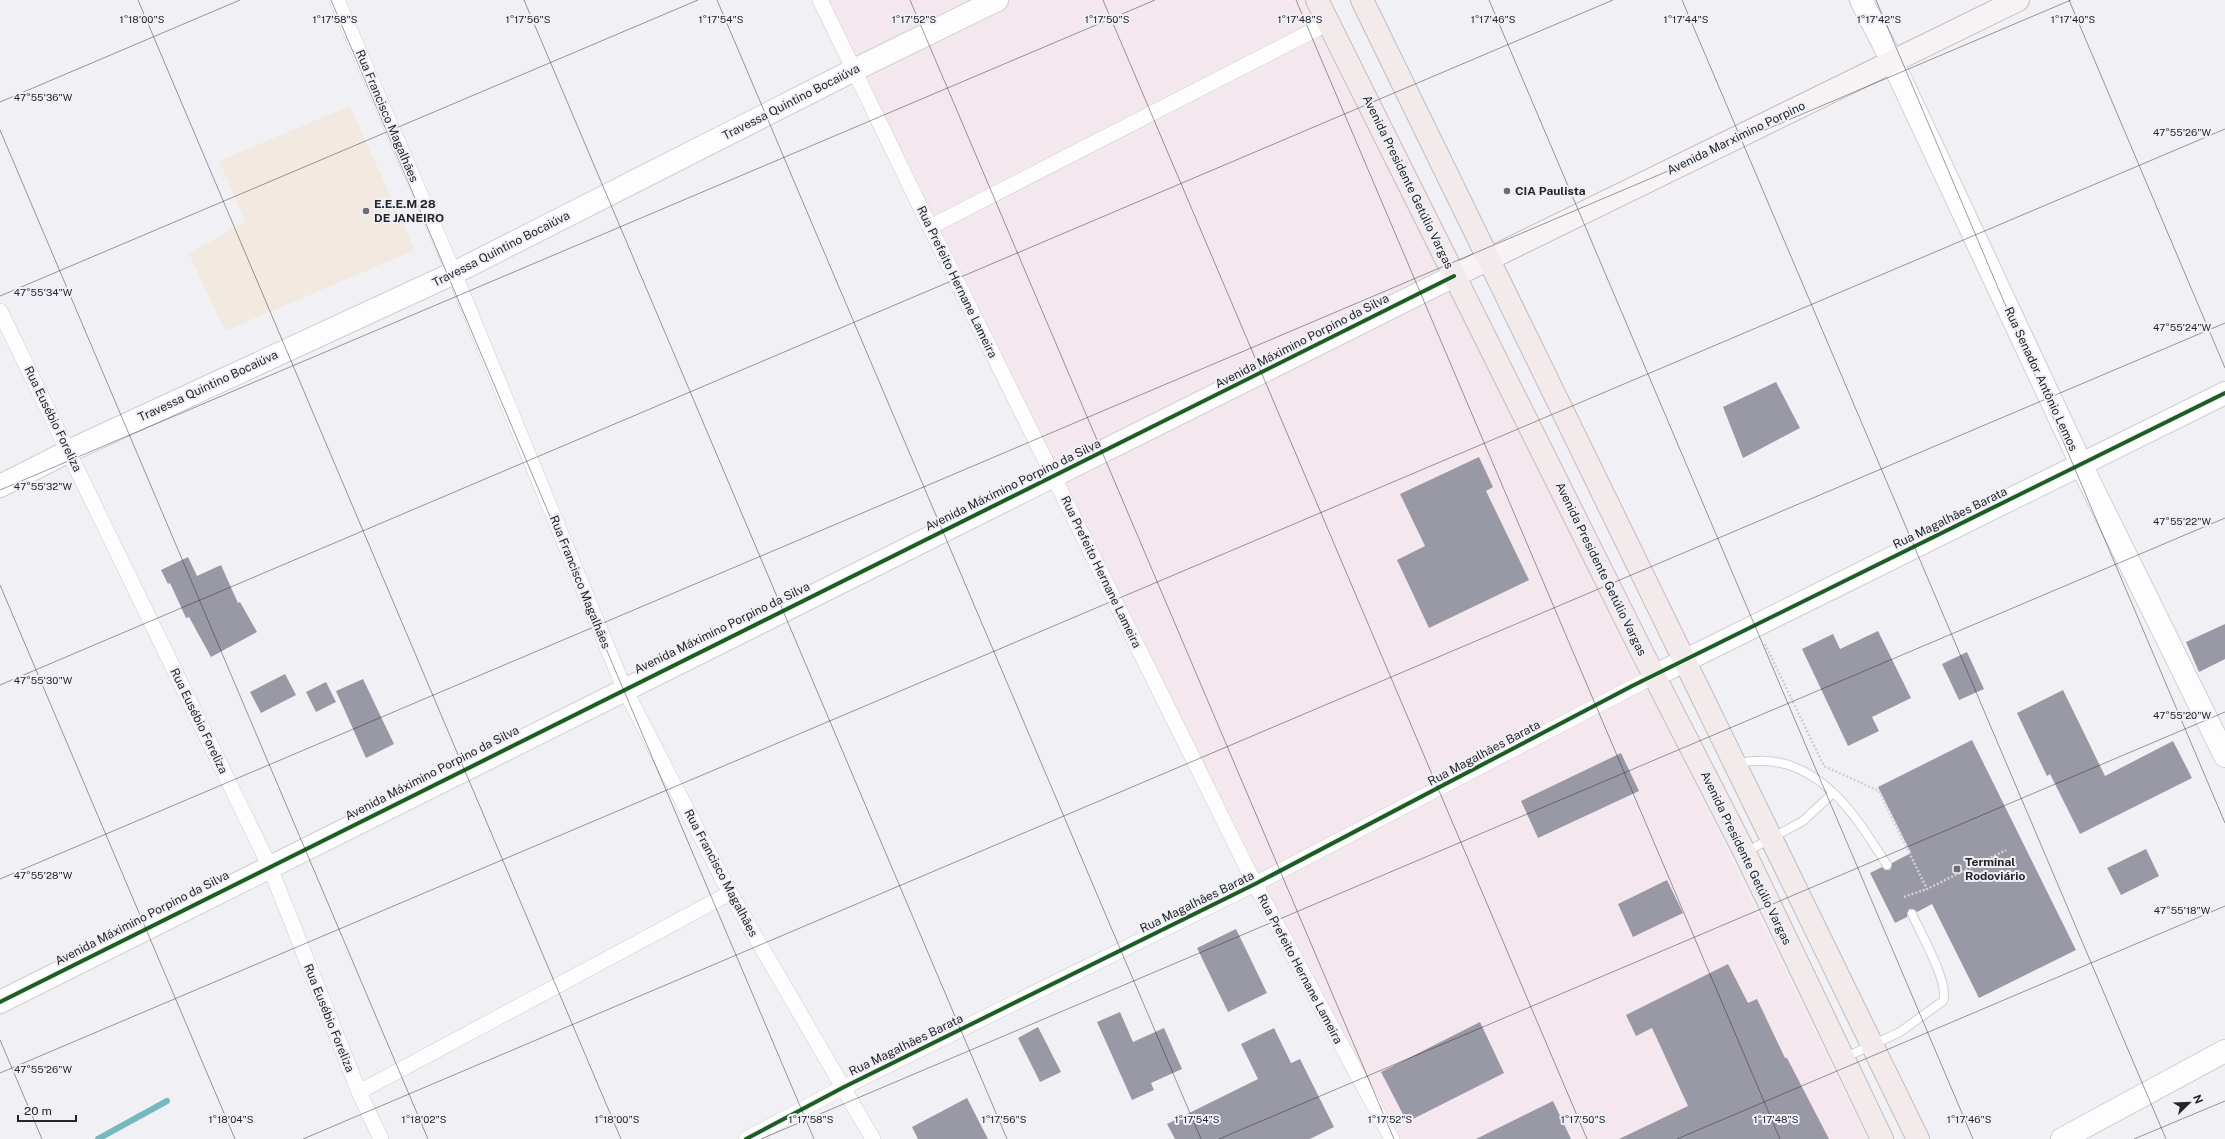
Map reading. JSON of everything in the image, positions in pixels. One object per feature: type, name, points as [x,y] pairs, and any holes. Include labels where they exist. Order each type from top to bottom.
[{"type":"highway","name":"Avenida Presidente Getúlio Vargas","points":[[1317,0],[1654,676],[1745,853],[1882,1139]]},
{"type":"highway","points":[[1362,0],[1684,661],[1873,1044],[1918,1139]]},
{"type":"main road","name":"Avenida Marximino Porpino","points":[[1454,276],[1488,258],[2018,0]]},
{"type":"street","name":"Rua Francisco Magalhães","points":[[337,0],[454,273],[624,688],[730,893],[873,1139]]},
{"type":"street","name":"Rua Prefeito Hernane Lameira","points":[[820,0],[930,227],[1255,884],[1392,1139]]},
{"type":"street","name":"Travessa Quintino Bocaiúva","points":[[0,486],[68,451],[454,273],[854,70],[997,0]]},
{"type":"street","name":"Rua Senador Antônio Lemos","points":[[1861,0],[1893,62],[2082,465],[2225,756]]},
{"type":"street","points":[[930,227],[1328,23]]},
{"type":"street","name":"Avenida Máximino Porpino da Silva","points":[[0,1002],[269,865],[1454,276]]},
{"type":"street","name":"Rua Eusébio Foreliza","points":[[0,311],[269,865],[359,1092],[381,1139]]},
{"type":"street","name":"Rua Magalhães Barata","points":[[746,1139],[844,1087],[1255,884],[1654,676],[2225,393]]},
{"type":"street","points":[[359,1092],[730,893]]},
{"type":"street","points":[[2062,1139],[2225,1051]]},
{"type":"lane","points":[[1735,763],[1767,761],[1789,765],[1811,773],[1833,793],[1860,824],[1887,865]]},
{"type":"lane","points":[[1745,853],[1803,821],[1833,793]]},
{"type":"lane","points":[[1844,1058],[1900,1032],[1940,1004],[1944,996],[1939,976],[1912,914]]},
{"type":"path","points":[[1756,625],[1824,766],[1879,791],[1927,889]]},
{"type":"path","points":[[1904,897],[1927,889],[2006,850]]},
{"type":"shaded area","points":[[819,0],[1315,0],[1867,1139],[1392,1139],[1250,873]]},
{"type":"shaded area","points":[[350,106],[415,250],[225,331],[189,254],[245,221],[219,161]]},
{"type":"building","points":[[1776,382],[1800,428],[1743,458],[1723,407]]},
{"type":"building","points":[[1479,457],[1493,487],[1486,491],[1529,580],[1429,628],[1397,560],[1425,546],[1400,494]]},
{"type":"building","points":[[188,557],[197,576],[221,565],[238,603],[240,602],[257,632],[211,657],[189,617],[186,618],[170,583],[168,584],[161,570]]},
{"type":"building","points":[[2225,624],[2225,659],[2199,672],[2186,642]]},
{"type":"building","points":[[1878,631],[1911,698],[1872,717],[1879,731],[1848,746],[1802,649],[1833,634],[1840,649]]},
{"type":"building","points":[[1967,652],[1984,689],[1959,700],[1942,664]]},
{"type":"building","points":[[285,674],[296,695],[261,713],[250,692]]},
{"type":"building","points":[[363,679],[394,744],[366,758],[336,691]]},
{"type":"building","points":[[326,682],[336,702],[316,712],[306,692]]},
{"type":"building","points":[[2063,690],[2105,776],[2173,741],[2192,778],[2080,834],[2050,774],[2047,776],[2017,713]]},
{"type":"building","name":"Terminal Rodoviário","points":[[1972,740],[2076,950],[1979,998],[1932,904],[1917,912],[1913,909],[1909,909],[1907,917],[1895,923],[1870,873],[1882,867],[1885,870],[1890,870],[1892,863],[1911,853],[1878,787]]},
{"type":"building","points":[[1621,753],[1639,791],[1538,838],[1521,801]]},
{"type":"building","points":[[2146,849],[2159,876],[2121,895],[2107,868]]},
{"type":"building","points":[[1667,880],[1683,913],[1633,937],[1618,904]]},
{"type":"building","points":[[1236,929],[1267,993],[1228,1012],[1197,948]]},
{"type":"building","points":[[1728,964],[1748,1003],[1757,999],[1785,1058],[1787,1058],[1829,1139],[1619,1139],[1688,1106],[1652,1028],[1636,1036],[1626,1015]]},
{"type":"building","points":[[1120,1012],[1133,1042],[1164,1028],[1182,1069],[1151,1083],[1154,1090],[1132,1100],[1097,1022]]},
{"type":"building","points":[[1480,1022],[1504,1073],[1407,1122],[1381,1072]]},
{"type":"building","points":[[1038,1027],[1061,1072],[1040,1082],[1018,1038]]},
{"type":"building","points":[[1274,1028],[1291,1063],[1300,1059],[1334,1127],[1310,1139],[1175,1139],[1167,1124],[1258,1079],[1241,1044]]},
{"type":"building","points":[[967,1098],[988,1139],[918,1139],[912,1127]]},
{"type":"building","points":[[1553,1101],[1571,1139],[1476,1139]]},
{"type":"waterway","points":[[98,1139],[167,1101]]},
{"type":"cycle path","points":[[0,1002],[545,728],[1454,276]]},
{"type":"cycle path","points":[[746,1139],[844,1087],[1255,884],[1632,686],[2225,393]]},
{"type":"place","name":"CIA Paulista","points":[[1507,191]]},
{"type":"place","name":"E.E.E.M 28 DE JANEIRO","points":[[366,211]]},
{"type":"place","name":"Terminal Rodoviário","points":[[1957,869]]}]
